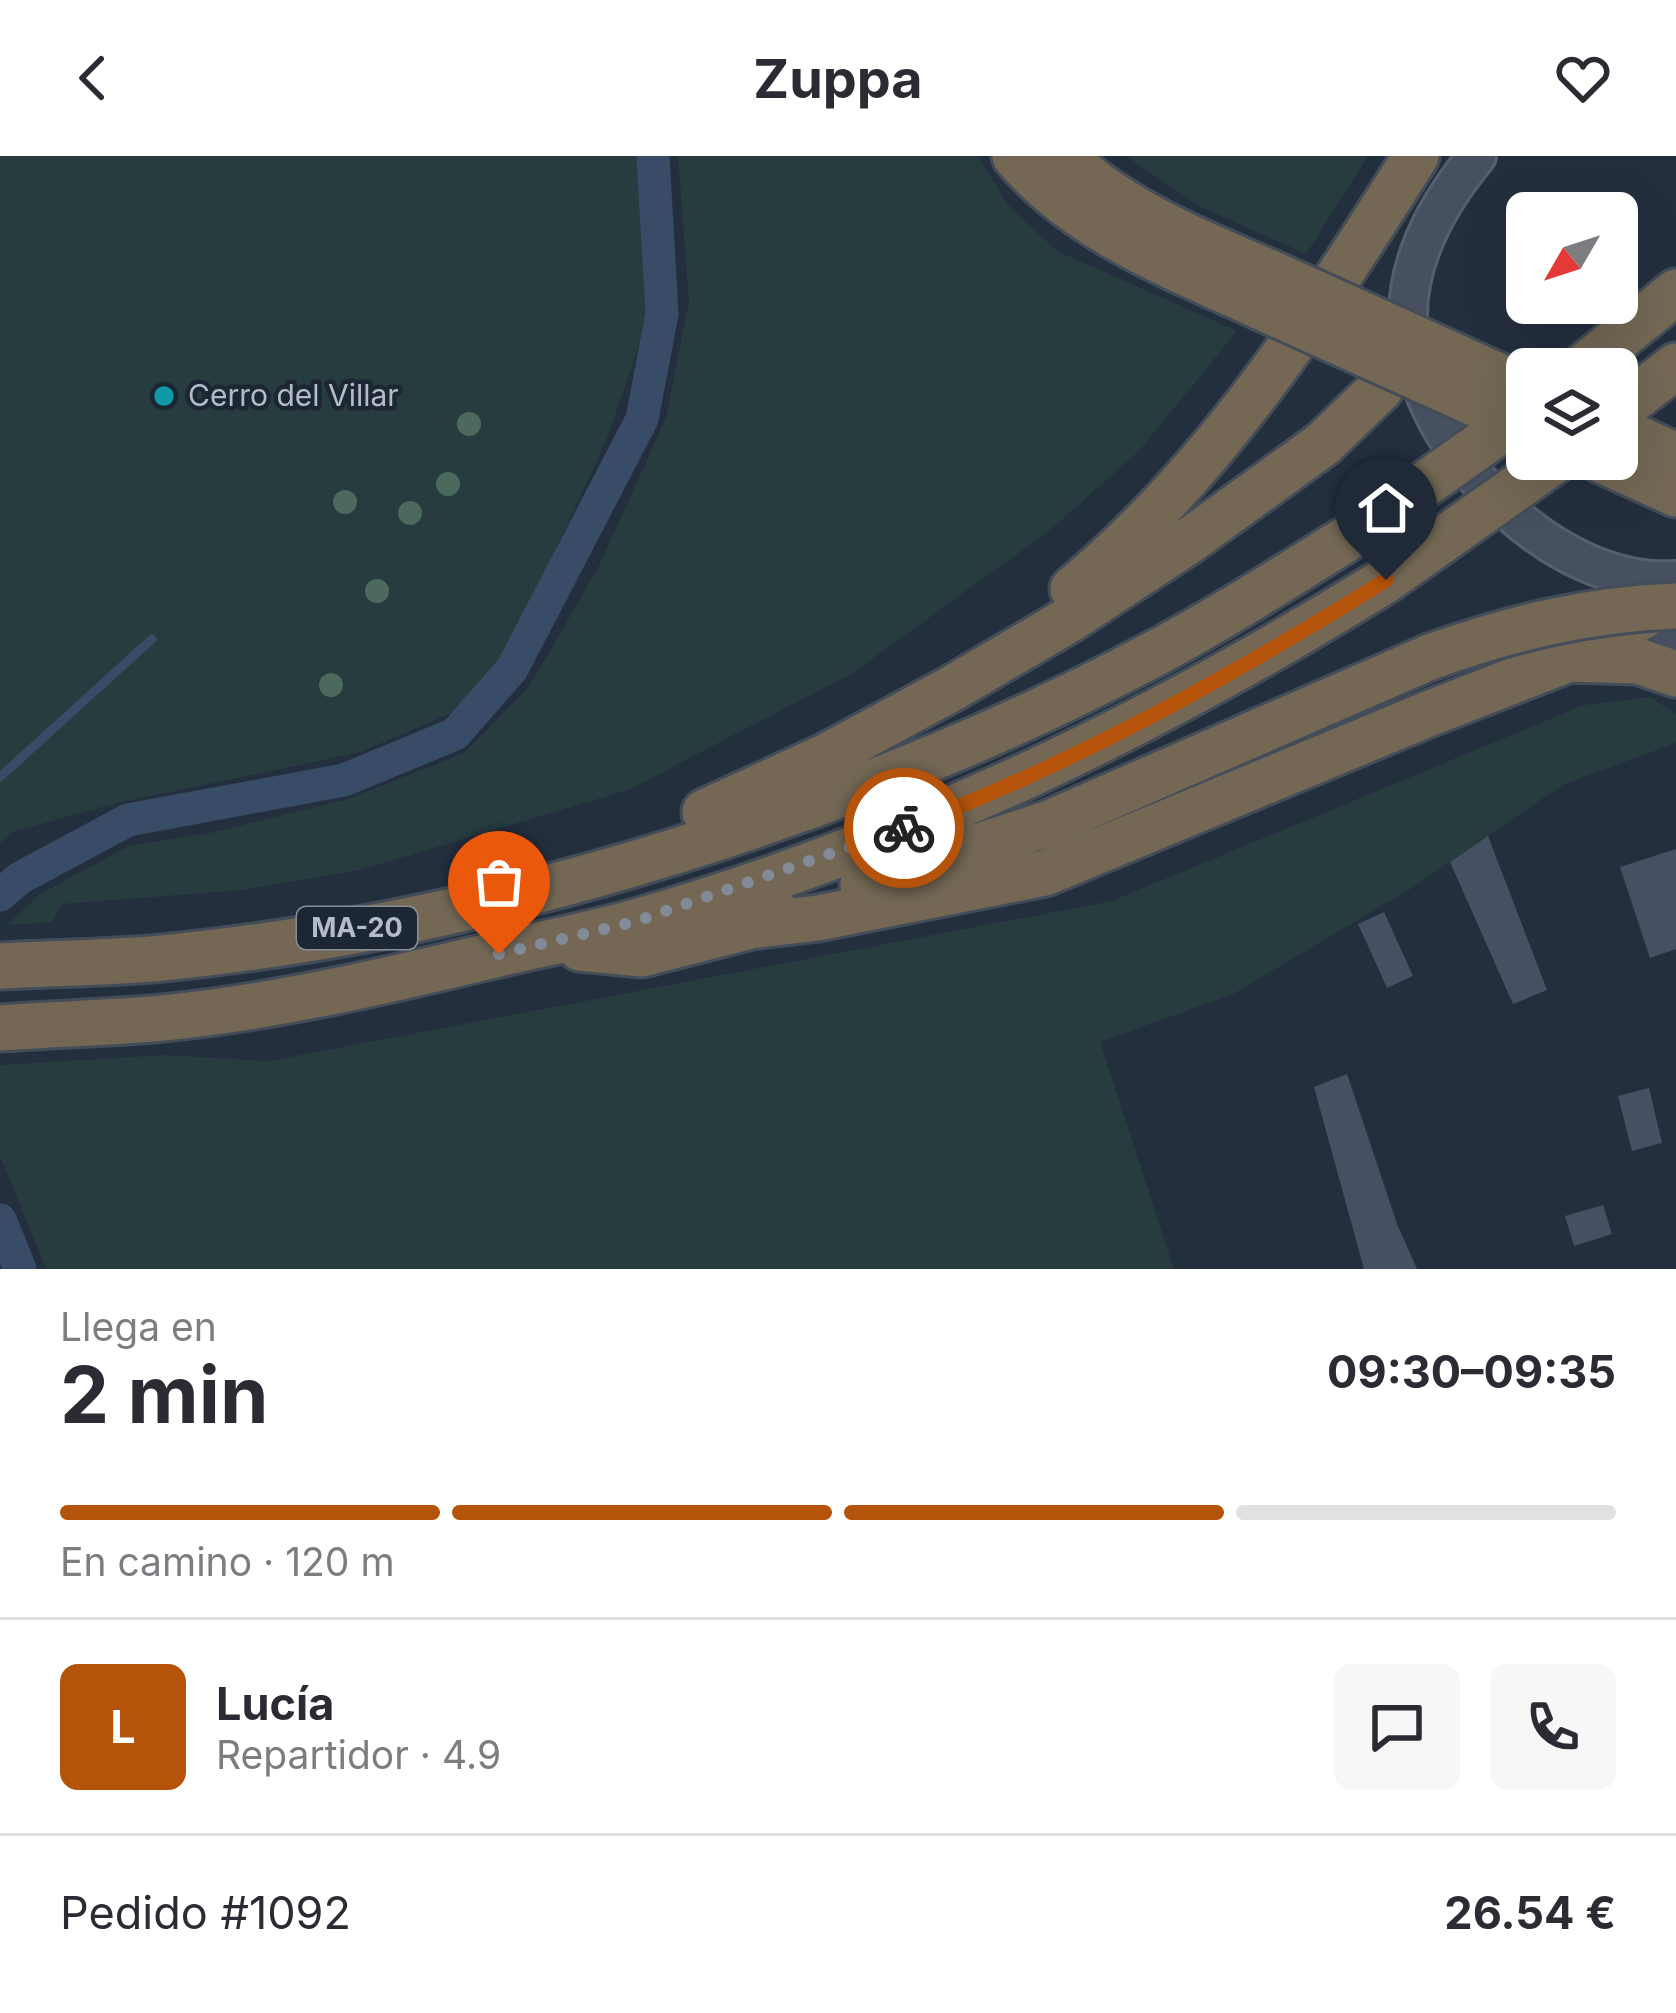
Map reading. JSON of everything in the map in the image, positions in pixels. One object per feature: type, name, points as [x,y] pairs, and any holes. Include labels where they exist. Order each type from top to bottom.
[{"type":"highway","points":[[1015,156],[1058,199],[1150,256],[1506,417]]},
{"type":"highway","points":[[1063,156],[1129,205],[1205,245],[1506,380]]},
{"type":"highway","points":[[951,688],[1117,552],[1174,494],[1289,349],[1416,156]]},
{"type":"highway","points":[[1607,348],[1676,292]]},
{"type":"highway","points":[[550,885],[641,833],[710,811],[825,757],[951,688],[1167,556],[1323,444],[1380,388],[1410,340]]},
{"type":"highway","points":[[1638,395],[1676,365]]},
{"type":"highway","name":"MA-20","points":[[0,966],[161,958],[276,943],[403,920],[658,859],[936,756],[1151,656],[1356,533],[1506,427]]},
{"type":"highway","points":[[1638,439],[1676,456]]},
{"type":"highway","points":[[1638,477],[1676,494]]},
{"type":"highway","name":"MA-20","points":[[0,1028],[163,1018],[415,974],[656,915],[785,873],[943,814],[1158,714],[1386,580],[1527,480]]},
{"type":"highway","points":[[751,926],[814,900],[1047,824],[1430,657],[1502,632],[1583,614],[1672,606]]},
{"type":"highway","points":[[542,944],[642,954],[751,926],[818,918],[1045,873],[1569,659],[1672,606]]},
{"type":"highway","points":[[1569,659],[1638,662],[1676,674]]},
{"type":"street","points":[[1477,156],[1447,192],[1423,238],[1411,289],[1410,340],[1429,399],[1459,453],[1545,542],[1672,606]]},
{"type":"green space","points":[[0,156],[638,156],[650,315],[606,441],[520,625],[478,694],[449,714],[361,752],[113,804],[12,832],[0,844]]},
{"type":"green space","points":[[678,156],[978,156],[1007,204],[1057,251],[1237,331],[1139,451],[1048,532],[851,674],[628,790],[360,870],[243,890],[62,904],[52,922],[7,925],[40,894],[129,846],[210,833],[348,799],[464,753],[529,687],[599,566],[666,418],[689,301]]},
{"type":"green space","points":[[1126,156],[1368,156],[1306,254],[1197,205]]},
{"type":"green space","points":[[1650,697],[1676,714],[1676,743],[1564,784],[1410,889],[1233,994],[1100,1042],[1174,1269],[46,1269],[0,1156],[0,1065],[165,1055],[269,1061],[1112,901],[1584,705]]},
{"type":"building","points":[[1488,836],[1547,990],[1513,1004],[1450,862]]},
{"type":"building","points":[[1676,849],[1676,949],[1650,958],[1620,867]]},
{"type":"building","points":[[1384,912],[1413,976],[1387,988],[1358,924]]},
{"type":"building","points":[[1347,1074],[1397,1224],[1417,1269],[1364,1269],[1314,1087]]},
{"type":"building","points":[[1649,1088],[1662,1143],[1632,1151],[1618,1096]]},
{"type":"building","points":[[1603,1205],[1612,1234],[1574,1246],[1565,1216]]},
{"type":"waterway","points":[[0,895],[20,878],[128,820],[344,780],[455,734],[512,669],[642,419],[662,314],[653,156]]},
{"type":"waterway","points":[[0,777],[152,639]]},
{"type":"waterway","points":[[0,1220],[20,1269]]},
{"type":"way so far","points":[[499,954],[634,922],[904,828]]},
{"type":"place","name":"Cerro del Villar","points":[[164,396]]},
{"type":"route","points":[[904,828],[1050,767],[1158,714],[1386,580]]}]
